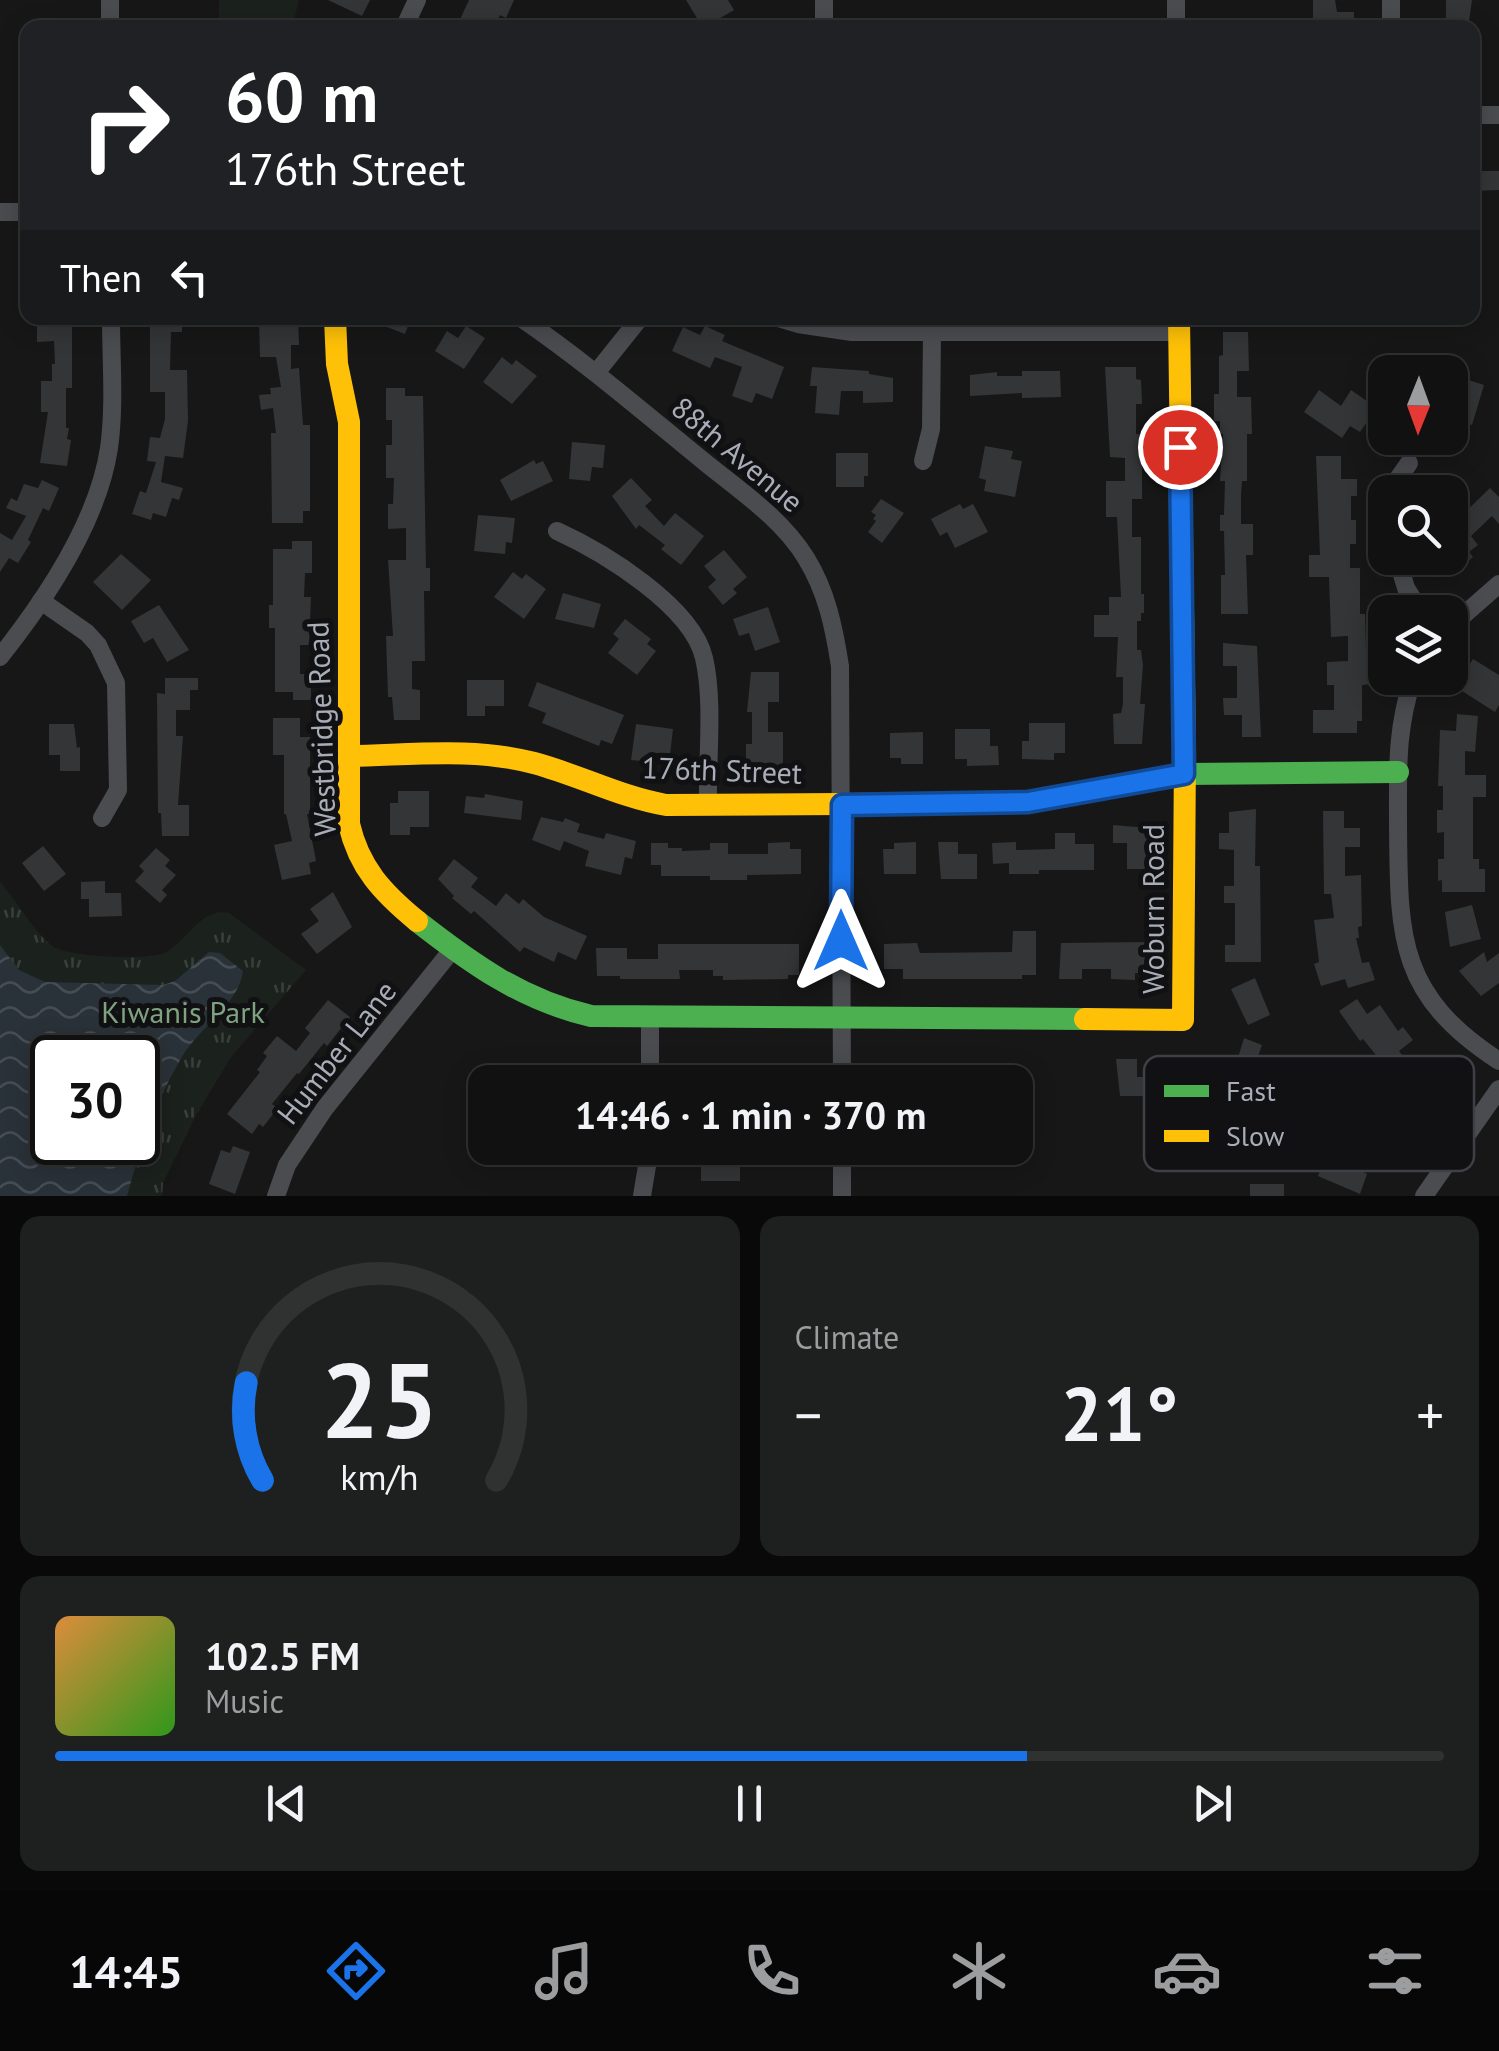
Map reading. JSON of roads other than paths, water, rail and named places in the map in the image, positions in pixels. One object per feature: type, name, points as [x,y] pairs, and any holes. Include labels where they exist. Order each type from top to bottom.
[{"type":"street","points":[[0,658],[41,601],[92,511],[111,428],[111,325]]},
{"type":"street","name":"Westbridge Road","points":[[335,325],[336,353],[349,422],[350,824],[360,863],[383,894],[496,983],[548,1006],[591,1016],[1183,1020]]},
{"type":"street","name":"88th Avenue","points":[[531,325],[596,373],[771,516],[806,558],[833,620],[840,666],[842,1065]]},
{"type":"street","points":[[596,373],[634,325]]},
{"type":"street","points":[[805,325],[852,332],[1148,325]]},
{"type":"street","name":"Woburn Road","points":[[1179,325],[1183,1020]]},
{"type":"street","points":[[924,461],[931,429],[932,332]]},
{"type":"street","points":[[1401,475],[1409,463]]},
{"type":"street","points":[[557,530],[597,549],[674,609],[696,636],[707,675],[708,804]]},
{"type":"street","points":[[1468,611],[1499,584]]},
{"type":"street","points":[[41,601],[98,645],[116,683],[118,790],[102,818]]},
{"type":"street","points":[[1407,695],[1400,720],[1398,772],[1399,912],[1412,967],[1444,1018],[1499,1062]]},
{"type":"street","name":"176th Street","points":[[350,756],[503,758],[532,763],[644,802],[708,804],[1028,802],[1184,774],[1398,772]]},
{"type":"street","name":"Humber Lane","points":[[276,1196],[287,1166],[326,1108],[452,950]]},
{"type":"street","points":[[650,1019],[650,1065]]},
{"type":"street","points":[[1474,1125],[1499,1090]]},
{"type":"street","points":[[642,1196],[647,1165]]},
{"type":"street","points":[[842,1165],[842,1196]]},
{"type":"street","points":[[1424,1196],[1442,1171]]},
{"type":"water","points":[[0,945],[19,970],[45,982],[163,985],[175,981],[209,952],[220,953],[243,971],[235,993],[185,1052],[160,1100],[160,1035],[30,1035],[30,1165],[136,1165],[127,1196],[0,1196]]},
{"type":"park label","name":"Kiwanis Park","points":[[183,1013]]}]
